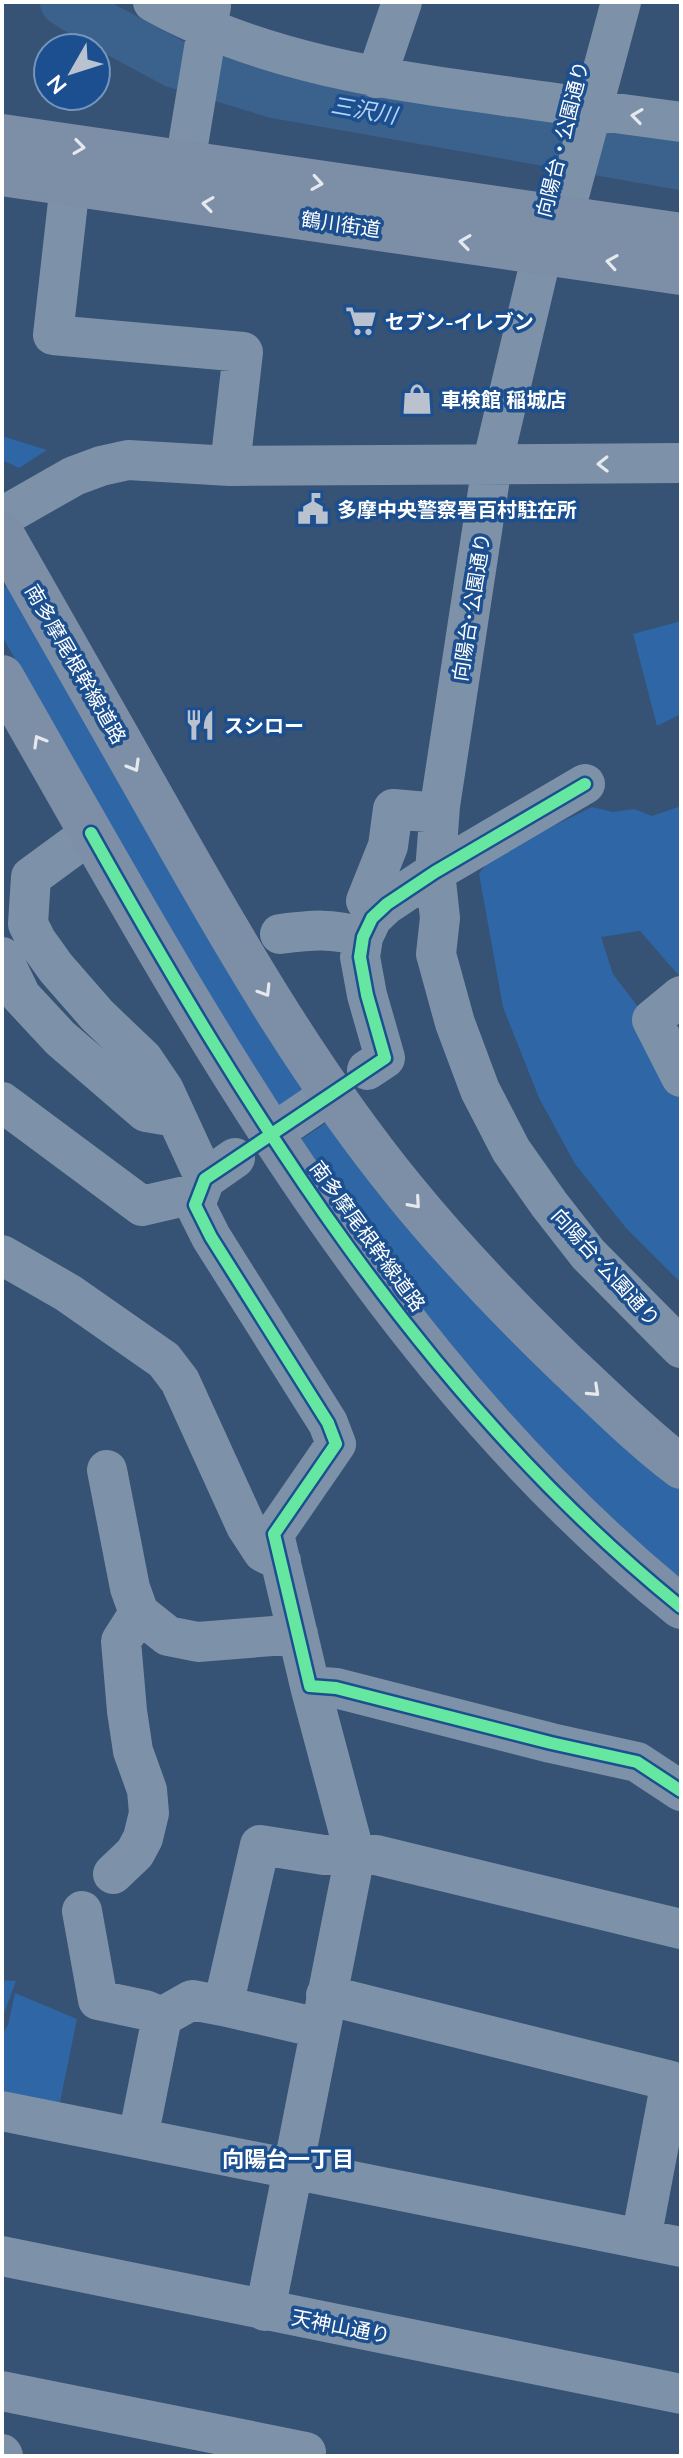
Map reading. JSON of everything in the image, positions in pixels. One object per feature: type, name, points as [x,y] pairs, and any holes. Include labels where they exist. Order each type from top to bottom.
[{"type":"main road","name":"鶴川街道","points":[[2,136],[185,163],[548,229],[681,273]]},
{"type":"main road","name":"鶴川街道","points":[[2,174],[70,184],[548,229],[681,235]]},
{"type":"main road","name":"南多摩尾根幹線道路","points":[[2,534],[221,918],[296,1040],[345,1112],[402,1188],[465,1261],[556,1354],[681,1467]]},
{"type":"main road","name":"南多摩尾根幹線道路","points":[[2,677],[152,942],[239,1083],[364,1270],[452,1381],[540,1480],[638,1572],[681,1607]]},
{"type":"street","points":[[153,2],[283,56],[376,78],[579,116],[681,122]]},
{"type":"street","points":[[376,78],[402,2]]},
{"type":"street","name":"向陽台・公園通り","points":[[579,116],[597,2]]},
{"type":"street","name":"向陽台・公園通り","points":[[548,229],[579,116],[621,2]]},
{"type":"street","points":[[185,163],[208,26]]},
{"type":"street","points":[[70,184],[53,335],[243,352],[230,466]]},
{"type":"street","name":"向陽台･公園通り","points":[[548,229],[492,465],[439,813],[435,872],[440,918],[436,954],[455,1023],[480,1090],[511,1150],[588,1254],[681,1348]]},
{"type":"street","points":[[2,517],[74,476],[128,460],[230,466],[681,463]]},
{"type":"street","points":[[280,934],[372,923],[435,872],[585,784]]},
{"type":"street","points":[[367,1070],[385,1058],[360,957],[372,923],[366,901],[388,846],[393,809],[439,813]]},
{"type":"street","points":[[91,833],[31,877],[28,924],[56,968],[97,1015],[143,1059],[213,1177]]},
{"type":"street","name":"向陽台･公園通り","points":[[440,918],[458,947],[475,1019],[499,1080],[531,1138],[564,1190],[602,1237],[681,1318]]},
{"type":"street","points":[[2,957],[12,1007],[60,1038],[146,1112],[176,1117]]},
{"type":"street","points":[[681,996],[652,1020],[681,1077]]},
{"type":"street","points":[[2,1102],[142,1206],[213,1177]]},
{"type":"street","points":[[285,1125],[319,1102]]},
{"type":"street","points":[[213,1177],[195,1205],[211,1237],[328,1423],[336,1444],[274,1534],[355,1855],[265,2311]]},
{"type":"street","points":[[2,1255],[68,1293],[164,1360],[180,1381],[246,1526],[263,1552],[281,1561]]},
{"type":"street","points":[[107,1470],[130,1588],[139,1613],[168,1636],[198,1642],[298,1634]]},
{"type":"street","points":[[113,1874],[135,1853],[143,1838],[149,1813],[147,1790],[133,1751],[121,1641],[139,1613]]},
{"type":"street","points":[[310,1686],[336,1688],[637,1762],[681,1791]]},
{"type":"street","points":[[223,2006],[260,1845],[324,1855],[376,1855],[681,1929]]},
{"type":"street","points":[[82,1911],[98,2000],[145,2010],[162,2017]]},
{"type":"street","points":[[138,2138],[162,2017],[192,2000],[223,2006],[323,2012],[671,2081],[641,2239]]},
{"type":"street","points":[[2,2111],[681,2247]]},
{"type":"street","name":"天神山通り","points":[[2,2256],[681,2394]]},
{"type":"street","points":[[2,2391],[306,2452]]},
{"type":"shaded area","points":[[2,436],[47,450],[19,468],[2,460]]},
{"type":"shaded area","points":[[16,581],[312,1087],[272,1114],[2,636],[2,589]]},
{"type":"shaded area","points":[[681,621],[681,714],[657,726],[633,634]]},
{"type":"shaded area","points":[[681,806],[681,978],[640,931],[601,937],[613,974],[642,1012],[663,1071],[681,1098],[681,1283],[626,1228],[575,1164],[539,1098],[503,1007],[479,874],[492,856],[592,807],[613,812],[634,809],[652,816]]},
{"type":"shaded area","points":[[335,1117],[681,1482],[681,1589],[514,1435],[294,1144]]},
{"type":"shaded area","points":[[2,1980],[16,1981],[2,2019]]},
{"type":"shaded area","points":[[15,1993],[77,2019],[58,2112],[2,2101],[2,2033],[8,2025]]},
{"type":"waterway","name":"三沢川","points":[[64,2],[175,64],[274,94],[681,166]]},
{"type":"cycle path","points":[[585,784],[435,872],[387,904],[372,918],[363,937],[360,957],[385,1058],[205,1179],[195,1205],[211,1237],[328,1423],[336,1444],[274,1534],[310,1686],[336,1688],[637,1762],[681,1791]]},
{"type":"cycle path","points":[[91,833],[214,1045],[350,1249],[424,1346],[503,1439],[589,1526],[681,1607]]},
{"type":"place","name":"セブン-イレブン","points":[[361,321]]},
{"type":"place","name":"車検館 稲城店","points":[[417,399]]},
{"type":"place","name":"多摩中央警察署百村駐在所","points":[[313,509]]},
{"type":"place","name":"スシロー","points":[[200,725]]},
{"type":"district","name":"向陽台一丁目","points":[[288,2159]]}]
